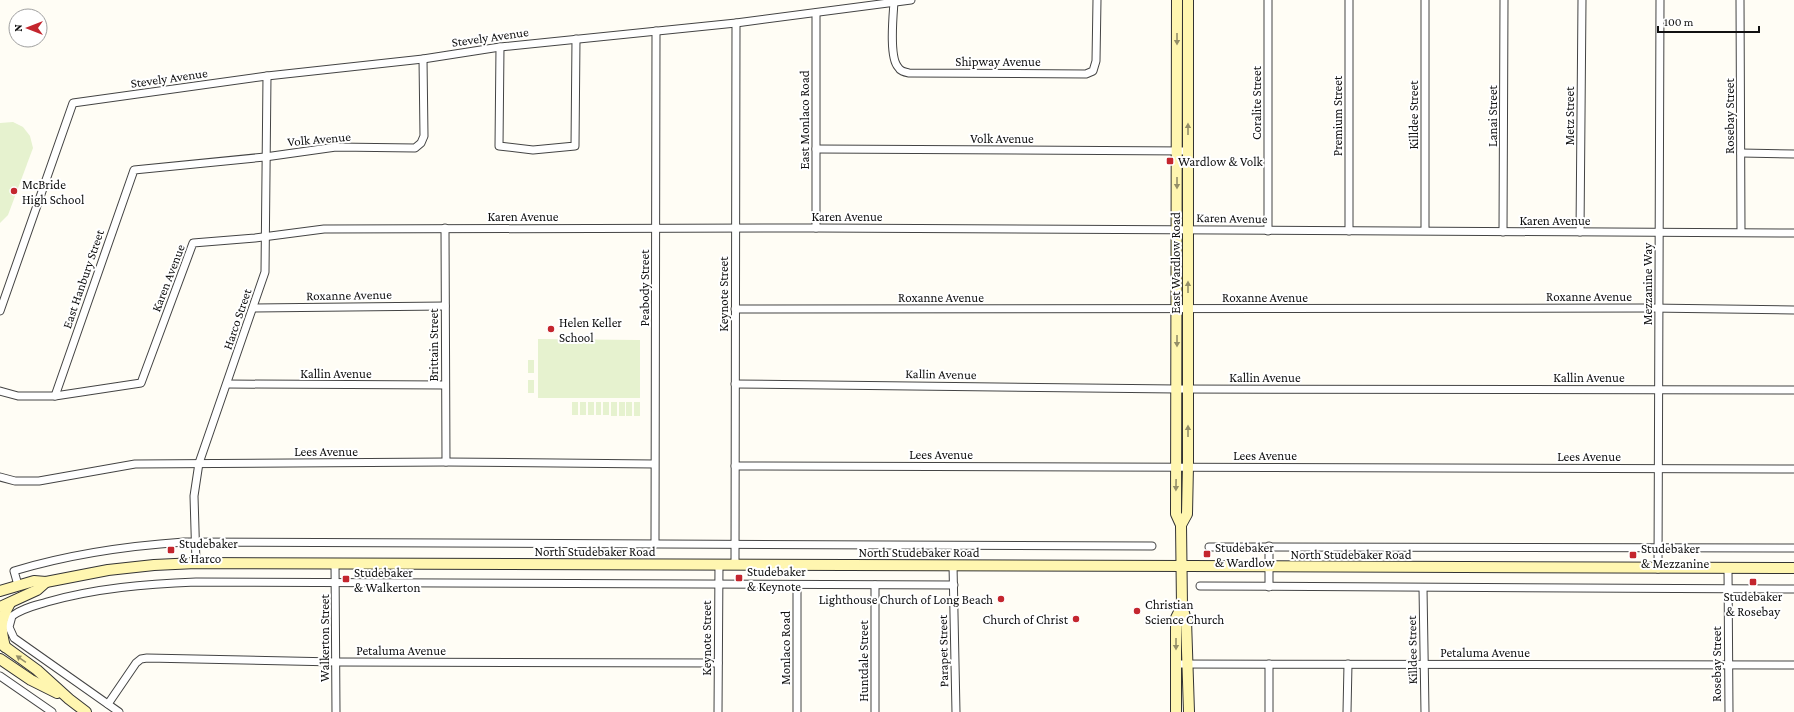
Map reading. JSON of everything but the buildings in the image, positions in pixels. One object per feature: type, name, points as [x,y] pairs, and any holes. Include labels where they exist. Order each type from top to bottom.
[{"type":"main road","name":"East Wardlow Road","points":[[1177,0],[1176,514],[1181,524],[1182,606],[1186,620],[1189,664],[1189,712]]},
{"type":"main road","name":"East Wardlow Road","points":[[1181,524],[1188,514],[1188,0]]},
{"type":"main road","name":"North Studebaker Road","points":[[0,591],[34,580],[46,582],[108,570],[147,565],[196,563],[1658,569],[1794,568]]},
{"type":"main road","name":"North Studebaker Road","points":[[0,607],[37,590],[46,582]]},
{"type":"main road","points":[[10,603],[1,625],[3,645],[38,670],[69,700]]},
{"type":"main road","name":"East Wardlow Road","points":[[1176,712],[1176,618],[1182,606]]},
{"type":"main road","points":[[2,661],[31,680],[69,700],[86,712]]},
{"type":"street","name":"Stevely Avenue","points":[[0,311],[74,103],[267,76],[423,59],[500,47],[736,23],[911,0]]},
{"type":"street","name":"Shipway Avenue","points":[[894,2],[893,54],[898,68],[908,73],[1086,74],[1093,71],[1096,61],[1097,0]]},
{"type":"street","name":"Coralite Street","points":[[1268,0],[1268,231]]},
{"type":"street","name":"Premium Street","points":[[1349,0],[1349,231]]},
{"type":"street","name":"Killdee Street","points":[[1425,0],[1425,230]]},
{"type":"street","name":"Lanai Street","points":[[1503,232],[1504,0]]},
{"type":"street","name":"Metz Street","points":[[1580,232],[1582,0]]},
{"type":"street","name":"Mezzanine Way","points":[[1658,569],[1660,0]]},
{"type":"street","name":"Rosebay Street","points":[[1740,0],[1741,232]]},
{"type":"street","name":"East Monlaco Road","points":[[816,12],[816,228]]},
{"type":"street","name":"Keynote Street","points":[[735,565],[736,23]]},
{"type":"street","name":"Peabody Street","points":[[655,544],[656,31]]},
{"type":"street","points":[[500,47],[499,146],[533,150],[575,146],[576,39]]},
{"type":"street","name":"Volk Avenue","points":[[134,170],[265,157],[336,147],[415,148],[421,143],[424,136],[423,59]]},
{"type":"street","name":"Harco Street","points":[[196,563],[194,496],[200,463],[265,272],[267,76]]},
{"type":"street","name":"Volk Avenue","points":[[816,149],[1188,151]]},
{"type":"street","points":[[1741,153],[1794,154]]},
{"type":"street","name":"East Hanbury Street","points":[[55,396],[134,170]]},
{"type":"street","name":"Karen Avenue","points":[[0,390],[18,396],[55,396],[141,383],[193,243],[265,237],[324,229],[656,227],[1794,233]]},
{"type":"street","name":"Brittain Street","points":[[445,228],[446,462]]},
{"type":"street","name":"Roxanne Avenue","points":[[254,308],[445,306]]},
{"type":"street","name":"Roxanne Avenue","points":[[735,309],[1659,308],[1794,310]]},
{"type":"street","name":"Kallin Avenue","points":[[227,384],[445,385]]},
{"type":"street","name":"Kallin Avenue","points":[[735,384],[1176,389],[1794,390]]},
{"type":"street","name":"Lees Avenue","points":[[0,477],[15,481],[39,481],[135,464],[446,462],[654,464]]},
{"type":"street","name":"Lees Avenue","points":[[735,466],[1188,466],[1794,469]]},
{"type":"street","name":"North Studebaker Road","points":[[18,585],[14,571],[73,556],[142,545],[196,542],[1152,546]]},
{"type":"street","name":"North Studebaker Road","points":[[1209,546],[1794,548]]},
{"type":"street","points":[[1269,546],[1269,586]]},
{"type":"street","name":"Walkerton Street","points":[[335,563],[336,712]]},
{"type":"street","name":"Keynote Street","points":[[718,712],[719,565]]},
{"type":"street","name":"Parapet Street","points":[[953,565],[956,712]]},
{"type":"street","name":"Rosebay Street","points":[[1728,569],[1728,712]]},
{"type":"street","points":[[119,712],[14,638],[9,627],[12,616],[23,609],[92,592],[144,584],[196,582],[336,584],[954,585]]},
{"type":"street","name":"Monlaco Road","points":[[797,585],[797,712]]},
{"type":"street","name":"Huntdale Street","points":[[875,585],[875,712]]},
{"type":"street","points":[[1200,586],[1794,589]]},
{"type":"street","name":"Killdee Street","points":[[1423,588],[1425,712]]},
{"type":"street","name":"Petaluma Avenue","points":[[108,704],[136,663],[147,658],[336,662],[718,663]]},
{"type":"street","name":"Petaluma Avenue","points":[[1176,664],[1794,665]]},
{"type":"street","points":[[1269,664],[1269,712]]},
{"type":"street","points":[[1347,712],[1348,664]]},
{"type":"street","points":[[0,676],[52,712]]},
{"type":"green space","points":[[13,122],[23,127],[30,136],[33,148],[8,215],[0,223],[0,123]]},
{"type":"green space","points":[[538,339],[640,340],[640,398],[538,398]]},
{"type":"green space","points":[[528,360],[534,360],[534,373],[528,373]]},
{"type":"green space","points":[[528,380],[534,380],[534,393],[528,393]]},
{"type":"green space","points":[[572,402],[578,402],[578,415],[572,415]]},
{"type":"green space","points":[[580,402],[586,402],[586,415],[580,415]]},
{"type":"green space","points":[[588,402],[594,402],[594,415],[588,415]]},
{"type":"green space","points":[[596,402],[601,402],[601,415],[596,415]]},
{"type":"green space","points":[[603,402],[609,402],[609,415],[603,415]]},
{"type":"green space","points":[[611,402],[617,402],[617,416],[611,416]]},
{"type":"green space","points":[[619,402],[625,402],[625,416],[619,416]]},
{"type":"green space","points":[[626,402],[632,402],[632,416],[626,416]]},
{"type":"green space","points":[[634,402],[640,402],[640,416],[634,416]]},
{"type":"place","name":"Wardlow & Volk","points":[[1170,161]]},
{"type":"place","name":"McBride High School","points":[[14,191]]},
{"type":"place","name":"Helen Keller School","points":[[551,329]]},
{"type":"place","name":"Studebaker & Harco","points":[[171,550]]},
{"type":"place","name":"Studebaker & Wardlow","points":[[1207,554]]},
{"type":"place","name":"Studebaker & Mezzanine","points":[[1633,555]]},
{"type":"place","name":"Studebaker & Keynote","points":[[739,578]]},
{"type":"place","name":"Studebaker & Walkerton","points":[[346,579]]},
{"type":"place","name":"Studebaker & Rosebay","points":[[1753,582]]},
{"type":"place","name":"Lighthouse Church of Long Beach","points":[[1001,599]]},
{"type":"place","name":"Christian Science Church","points":[[1137,611]]},
{"type":"place","name":"Church of Christ","points":[[1076,619]]}]
